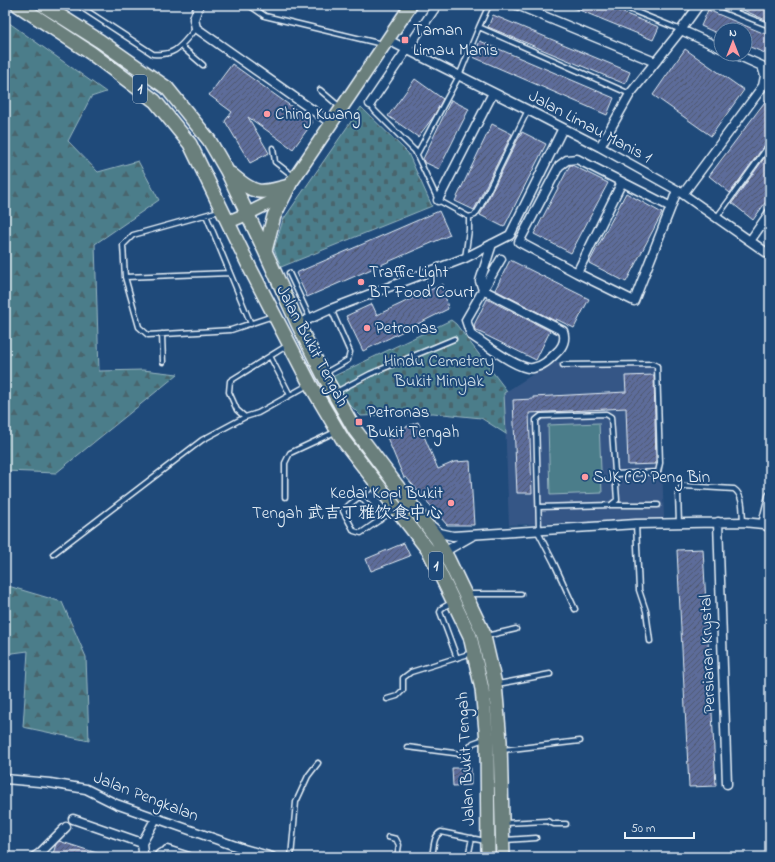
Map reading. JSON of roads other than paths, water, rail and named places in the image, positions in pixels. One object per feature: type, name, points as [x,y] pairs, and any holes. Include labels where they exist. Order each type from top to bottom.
[{"type":"highway","name":"Jalan Bukit Tengah","points":[[18,5],[90,53],[155,100],[190,144],[289,345],[337,431],[428,551],[470,636],[482,689],[486,738],[488,857]]},
{"type":"highway","name":"Jalan Bukit Tengah","points":[[43,5],[100,41],[166,88],[209,140],[227,171],[265,251],[304,321],[323,374],[355,430],[437,539],[448,559],[466,594],[484,637],[495,684],[500,751],[503,857]]},
{"type":"highway","points":[[227,171],[245,187],[252,190],[271,191],[292,182]]},
{"type":"highway","points":[[265,251],[274,216],[292,182]]},
{"type":"main road","points":[[228,222],[269,203],[292,182],[411,5]]},
{"type":"street","points":[[199,5],[194,19],[196,28],[331,124]]},
{"type":"street","points":[[370,104],[437,5]]},
{"type":"street","points":[[517,5],[530,7],[655,62]]},
{"type":"street","points":[[600,147],[630,94],[699,5]]},
{"type":"street","points":[[681,30],[713,44]]},
{"type":"street","name":"Jalan Limau Manis 1","points":[[386,42],[407,50],[600,147],[680,192],[770,254]]},
{"type":"street","points":[[671,207],[577,159],[567,160],[560,166],[519,242],[634,301],[671,207],[680,192],[763,86],[765,76],[762,66],[753,62]]},
{"type":"street","points":[[438,200],[493,93]]},
{"type":"street","points":[[304,321],[331,308],[465,258],[510,235],[563,128]]},
{"type":"street","points":[[577,273],[622,182]]},
{"type":"street","points":[[750,241],[770,212]]},
{"type":"street","points":[[492,244],[480,281],[483,290],[563,331],[565,340],[559,350],[544,365],[532,368],[517,365],[471,335],[466,320],[483,290],[501,259]]},
{"type":"street","points":[[414,510],[440,533],[453,536],[636,524],[743,522],[767,526],[770,496]]},
{"type":"street","name":"Persiaran Krystal","points":[[718,522],[727,784]]},
{"type":"street","points":[[448,559],[449,549],[474,535]]},
{"type":"street","name":"Jalan Pengkalan","points":[[5,779],[50,783],[86,789],[116,804],[156,818],[243,853],[272,857]]},
{"type":"street","points":[[141,857],[143,852],[142,843],[156,818]]},
{"type":"street","points":[[74,819],[142,843]]},
{"type":"street","points":[[34,857],[66,827]]},
{"type":"street","points":[[167,850],[189,857]]},
{"type":"lane","points":[[78,5],[153,54],[162,55],[177,50],[196,28]]},
{"type":"lane","points":[[249,5],[265,16],[386,42]]},
{"type":"lane","points":[[417,154],[459,76],[489,5]]},
{"type":"lane","points":[[619,5],[681,30]]},
{"type":"lane","points":[[717,5],[770,26]]},
{"type":"lane","points":[[479,27],[630,94]]},
{"type":"lane","points":[[181,46],[203,65]]},
{"type":"lane","points":[[320,90],[342,108]]},
{"type":"lane","points":[[370,104],[374,111],[415,151],[438,200],[469,217],[475,215],[480,207],[528,110]]},
{"type":"lane","points":[[716,217],[770,144]]},
{"type":"lane","points":[[273,148],[275,162],[292,182]]},
{"type":"lane","points":[[222,210],[133,235],[123,245],[125,277],[139,327],[148,334],[231,330],[274,315]]},
{"type":"lane","points":[[206,215],[251,324]]},
{"type":"lane","points":[[465,258],[469,230],[469,217]]},
{"type":"lane","points":[[125,277],[230,273]]},
{"type":"lane","points":[[289,273],[304,321]]},
{"type":"lane","points":[[323,374],[348,360],[350,352],[331,308]]},
{"type":"lane","points":[[162,334],[163,362]]},
{"type":"lane","points":[[334,393],[370,374],[454,339]]},
{"type":"lane","points":[[245,417],[237,410],[229,392],[230,381],[289,345]]},
{"type":"lane","points":[[270,356],[290,395]]},
{"type":"lane","points":[[563,366],[653,364],[656,366],[660,463],[658,472],[615,474]]},
{"type":"lane","points":[[53,554],[202,440],[245,417],[258,413],[310,384]]},
{"type":"lane","points":[[575,610],[538,530],[539,507],[536,420],[541,416],[606,414],[611,417],[617,500],[611,505]]},
{"type":"lane","points":[[285,497],[285,463],[290,453],[337,431]]},
{"type":"lane","points":[[376,483],[343,511],[354,531],[361,534],[396,509]]},
{"type":"lane","points":[[679,523],[678,493],[684,486],[734,489],[739,492],[743,522]]},
{"type":"lane","points":[[360,496],[380,520]]},
{"type":"lane","points":[[539,507],[658,505]]},
{"type":"lane","points":[[636,524],[639,590],[646,611],[650,641]]},
{"type":"lane","points":[[466,594],[521,594]]},
{"type":"lane","points":[[454,602],[442,608],[440,612],[457,658]]},
{"type":"lane","points":[[484,637],[516,629]]},
{"type":"lane","points":[[387,699],[397,696],[403,690],[403,678],[411,672],[474,653]]},
{"type":"lane","points":[[495,684],[550,674]]},
{"type":"lane","points":[[407,747],[462,754],[473,743],[486,738]]},
{"type":"lane","points":[[500,751],[580,741]]},
{"type":"lane","points":[[291,857],[296,802],[308,776],[318,763]]},
{"type":"lane","points":[[502,823],[547,821],[554,824],[566,824]]},
{"type":"lane","points":[[433,857],[436,837],[441,832],[488,841]]},
{"type":"lane","points":[[388,837],[396,839],[399,845],[397,857]]},
{"type":"lane","points":[[468,857],[472,838]]},
{"type":"lane","points":[[503,840],[536,838]]},
{"type":"lane","points":[[156,857],[160,851],[167,850]]},
{"type":"place","name":"Taman Limau Manis","points":[[405,40]]},
{"type":"place","name":"Ching Kwang","points":[[267,114]]},
{"type":"place","name":"Traffic Light BT Food Court","points":[[361,282]]},
{"type":"place","name":"Petronas","points":[[367,328]]},
{"type":"place","name":"Petronas Bukit Tengah","points":[[359,422]]},
{"type":"place","name":"SJK (C) Peng Bin","points":[[585,477]]},
{"type":"place","name":"Kedai Kopi Bukit Tengah 武吉丁雅饮食中心","points":[[451,503]]},
{"type":"park label","name":"Hindu Cemetery Bukit Minyak","points":[[439,371]]}]
